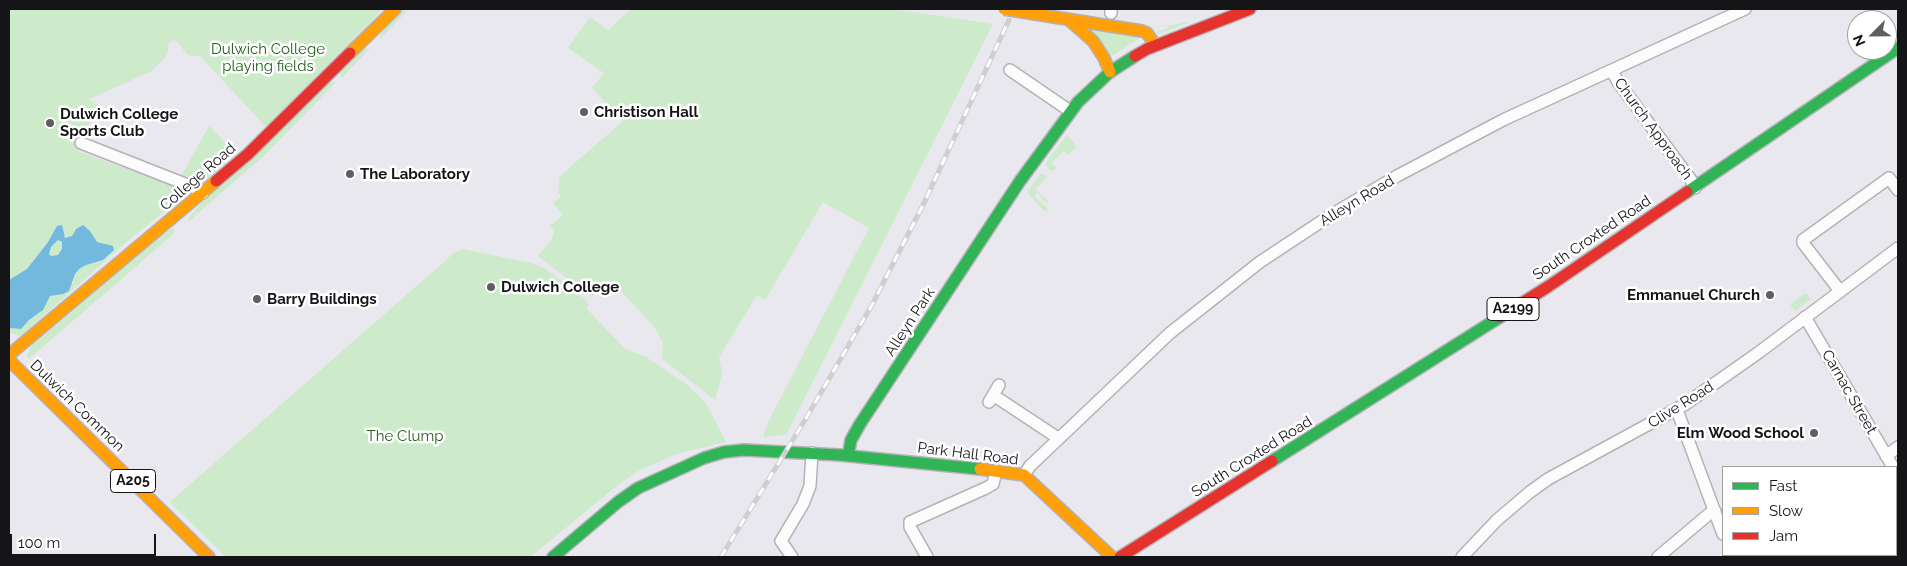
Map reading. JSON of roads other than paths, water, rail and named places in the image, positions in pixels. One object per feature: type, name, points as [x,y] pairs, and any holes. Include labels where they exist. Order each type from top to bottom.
[{"type":"main road","name":"College Road","points":[[9,355],[203,193],[276,127],[394,9]]},
{"type":"main road","points":[[1004,9],[1142,31],[1147,33],[1155,45]]},
{"type":"main road","name":"Alleyn Park","points":[[848,456],[851,440],[860,424],[1020,181],[1070,111],[1110,72],[1155,45],[1250,9]]},
{"type":"main road","points":[[1068,19],[1093,41],[1110,72]]},
{"type":"main road","name":"South Croxted Road","points":[[1120,557],[1549,286],[1638,223],[1694,188],[1898,48]]},
{"type":"main road","name":"Dulwich Common","points":[[9,360],[209,557]]},
{"type":"main road","points":[[553,557],[626,496],[668,473],[704,458],[724,452],[744,450],[848,456]]},
{"type":"main road","name":"Park Hall Road","points":[[848,456],[1024,475],[1112,557]]},
{"type":"street","name":"Alleyn Road","points":[[1024,475],[1030,466],[1058,438],[1170,332],[1275,252],[1341,209],[1429,158],[1503,120],[1745,9]]},
{"type":"street","points":[[1010,70],[1070,111]]},
{"type":"street","name":"Church Approach","points":[[1612,71],[1618,82],[1691,180],[1694,188]]},
{"type":"street","points":[[81,144],[198,189],[203,193]]},
{"type":"street","points":[[1840,291],[1803,243],[1803,240],[1889,178],[1898,190]]},
{"type":"street","name":"Clive Road","points":[[1462,557],[1497,520],[1548,479],[1677,410],[1758,353],[1898,248]]},
{"type":"street","name":"Carnac Street","points":[[1805,317],[1892,466]]},
{"type":"street","points":[[994,394],[1058,438]]},
{"type":"street","points":[[1677,410],[1722,531]]},
{"type":"street","points":[[1886,456],[1898,447]]},
{"type":"street","points":[[792,557],[781,540],[803,504],[810,486],[812,453]]},
{"type":"street","points":[[927,557],[910,527],[910,522],[986,488],[992,484],[996,471]]},
{"type":"street","points":[[1658,557],[1715,511]]},
{"type":"water","points":[[62,225],[65,238],[72,236],[76,229],[83,225],[90,231],[97,242],[113,246],[114,250],[103,260],[79,269],[75,274],[69,291],[50,296],[43,310],[29,320],[21,329],[9,328],[9,280],[27,269],[48,242],[57,226]],"holes":[[[58,240],[62,242],[62,249],[58,255],[51,256],[49,254],[51,247]]]},
{"type":"railway","points":[[721,557],[805,420],[872,305],[924,203],[1009,20]]},
{"type":"place","name":"Christison Hall","points":[[584,112]]},
{"type":"place","name":"Dulwich College Sports Club","points":[[50,123]]},
{"type":"place","name":"The Laboratory","points":[[350,174]]},
{"type":"place","name":"Dulwich College","points":[[491,287]]},
{"type":"place","name":"Emmanuel Church","points":[[1770,295]]},
{"type":"place","name":"Barry Buildings","points":[[257,299]]},
{"type":"place","name":"Elm Wood School","points":[[1814,433]]},
{"type":"park label","name":"Dulwich College playing fields","points":[[268,58]]},
{"type":"park label","name":"The Clump","points":[[405,436]]}]
